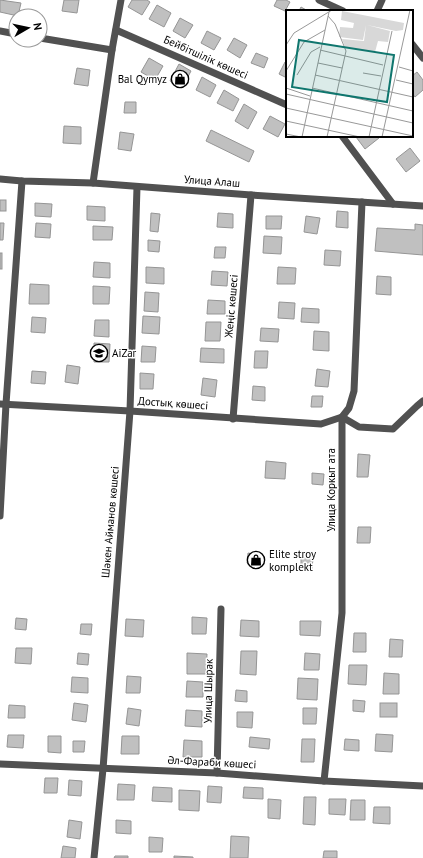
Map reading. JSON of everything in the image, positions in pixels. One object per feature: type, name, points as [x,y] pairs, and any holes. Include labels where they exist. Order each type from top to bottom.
[{"type":"street","points":[[92,184],[112,50],[122,0]]},
{"type":"street","points":[[319,0],[342,10]]},
{"type":"street","points":[[377,10],[382,0]]},
{"type":"street","name":"Бейбітшілік көшесі","points":[[116,30],[286,104]]},
{"type":"street","points":[[48,39],[112,50]]},
{"type":"street","points":[[413,45],[423,58]]},
{"type":"street","points":[[343,137],[394,204]]},
{"type":"street","name":"Улица Алаш","points":[[0,179],[423,206]]},
{"type":"street","points":[[0,516],[3,404],[22,181]]},
{"type":"street","name":"Шәкен Айманов көшесі","points":[[94,858],[103,769],[130,411],[137,187]]},
{"type":"street","name":"Жеңіс көшесі","points":[[233,419],[251,195]]},
{"type":"street","name":"Улица Коркыт ата","points":[[324,781],[342,613],[342,417],[349,408],[354,391],[362,202]]},
{"type":"street","points":[[342,417],[359,427],[393,429],[423,401]]},
{"type":"street","name":"Достық көшесі","points":[[3,404],[321,424],[342,417]]},
{"type":"street","name":"Улица Шырак","points":[[217,773],[221,609]]},
{"type":"street","name":"Әл-Фараби көшесі","points":[[0,764],[217,773],[324,781],[423,786]]},
{"type":"building","points":[[0,0],[21,3],[20,8],[8,8],[8,14],[0,12]]},
{"type":"building","points":[[64,0],[79,0],[77,13],[62,11]]},
{"type":"building","points":[[132,0],[147,0],[150,2],[142,15],[128,7]]},
{"type":"building","points":[[277,0],[286,0],[290,2],[285,11],[274,6]]},
{"type":"building","points":[[157,5],[171,13],[164,27],[149,19]]},
{"type":"building","points":[[301,7],[306,10],[300,10]]},
{"type":"building","points":[[180,18],[193,25],[185,38],[173,31]]},
{"type":"building","points":[[207,31],[221,38],[214,50],[201,43]]},
{"type":"building","points":[[234,38],[247,45],[240,58],[227,50]]},
{"type":"building","points":[[256,53],[268,58],[264,68],[251,63]]},
{"type":"building","points":[[149,58],[163,66],[155,80],[141,72]]},
{"type":"building","points":[[285,62],[286,62],[286,78],[279,74]]},
{"type":"building","points":[[179,64],[191,71],[182,88],[170,81]]},
{"type":"building","points":[[77,68],[90,70],[88,86],[74,84]]},
{"type":"building","points":[[417,72],[423,80],[423,90],[415,97],[413,94],[413,75]]},
{"type":"building","points":[[202,77],[216,85],[210,97],[196,90]]},
{"type":"building","points":[[224,90],[239,99],[233,111],[217,103]]},
{"type":"building","points":[[125,102],[136,102],[136,113],[124,113]]},
{"type":"building","points":[[244,104],[257,112],[248,129],[235,121]]},
{"type":"building","points":[[270,116],[285,124],[278,137],[263,129]]},
{"type":"building","points":[[64,126],[81,127],[81,144],[63,143]]},
{"type":"building","points":[[211,130],[254,151],[249,162],[206,141]]},
{"type":"building","points":[[120,132],[134,134],[131,151],[118,149]]},
{"type":"building","points":[[356,137],[379,138],[365,149]]},
{"type":"building","points":[[410,148],[420,161],[406,172],[396,159]]},
{"type":"building","points":[[0,200],[6,200],[6,211],[0,211]]},
{"type":"building","points":[[35,203],[52,204],[51,217],[35,216]]},
{"type":"building","points":[[87,206],[105,207],[105,221],[87,220]]},
{"type":"building","points":[[337,211],[348,212],[348,228],[336,227]]},
{"type":"building","points":[[151,213],[160,214],[158,232],[150,231]]},
{"type":"building","points":[[218,213],[233,214],[233,228],[217,227]]},
{"type":"building","points":[[266,216],[282,216],[281,229],[266,229]]},
{"type":"building","points":[[306,216],[320,218],[317,234],[304,232]]},
{"type":"building","points":[[0,223],[4,223],[3,240],[0,240]]},
{"type":"building","points":[[36,223],[51,224],[50,238],[35,237]]},
{"type":"building","points":[[415,224],[423,225],[423,255],[375,251],[377,228],[415,230]]},
{"type":"building","points":[[93,226],[113,227],[112,240],[93,240]]},
{"type":"building","points":[[264,236],[282,237],[281,254],[263,253]]},
{"type":"building","points":[[148,240],[160,241],[159,252],[148,251]]},
{"type":"building","points":[[215,247],[226,247],[225,258],[214,258]]},
{"type":"building","points":[[325,250],[341,251],[340,266],[324,265]]},
{"type":"building","points":[[0,253],[2,253],[2,269],[0,269]]},
{"type":"building","points":[[94,262],[110,263],[110,278],[93,277]]},
{"type":"building","points":[[146,267],[164,268],[164,284],[146,283]]},
{"type":"building","points":[[278,267],[296,268],[295,284],[277,284]]},
{"type":"building","points":[[212,271],[228,272],[227,286],[211,285]]},
{"type":"building","points":[[377,276],[391,277],[391,295],[376,294]]},
{"type":"building","points":[[30,284],[49,285],[49,304],[29,304]]},
{"type":"building","points":[[93,286],[110,287],[109,304],[93,304]]},
{"type":"building","points":[[145,292],[159,293],[158,312],[144,311]]},
{"type":"building","points":[[208,300],[225,301],[225,314],[207,314]]},
{"type":"building","points":[[279,302],[295,303],[294,319],[278,318]]},
{"type":"building","points":[[302,308],[319,309],[319,323],[301,322]]},
{"type":"building","points":[[143,316],[160,317],[159,334],[142,333]]},
{"type":"building","points":[[32,317],[46,318],[45,333],[31,332]]},
{"type":"building","points":[[95,320],[109,320],[109,337],[94,336]]},
{"type":"building","points":[[206,322],[221,322],[220,341],[205,341]]},
{"type":"building","points":[[261,328],[279,329],[278,342],[260,341]]},
{"type":"building","points":[[314,331],[329,332],[329,351],[313,350]]},
{"type":"building","points":[[94,343],[110,344],[109,362],[94,362]]},
{"type":"building","points":[[142,346],[156,347],[155,362],[141,362]]},
{"type":"building","points":[[201,348],[224,349],[224,363],[200,362]]},
{"type":"building","points":[[255,351],[268,351],[267,368],[254,368]]},
{"type":"building","points":[[67,365],[80,367],[78,384],[65,382]]},
{"type":"building","points":[[317,369],[330,371],[328,387],[315,386]]},
{"type":"building","points":[[32,371],[46,372],[45,384],[31,383]]},
{"type":"building","points":[[140,373],[154,374],[153,389],[140,389]]},
{"type":"building","points":[[203,378],[217,380],[215,397],[201,395]]},
{"type":"building","points":[[253,386],[265,387],[265,401],[252,400]]},
{"type":"building","points":[[312,396],[323,396],[322,407],[311,407]]},
{"type":"building","points":[[358,454],[370,455],[368,477],[357,477]]},
{"type":"building","points":[[266,461],[286,463],[285,479],[265,478]]},
{"type":"building","points":[[312,473],[324,474],[323,485],[312,484]]},
{"type":"building","points":[[358,527],[371,527],[370,543],[357,543]]},
{"type":"building","points":[[248,553],[259,555],[258,564],[247,563]]},
{"type":"building","points":[[301,557],[313,558],[312,569],[301,568]]},
{"type":"building","points":[[192,617],[207,618],[206,634],[192,634]]},
{"type":"building","points":[[16,618],[27,619],[26,630],[15,629]]},
{"type":"building","points":[[126,619],[144,620],[143,637],[125,636]]},
{"type":"building","points":[[241,620],[259,621],[259,637],[240,636]]},
{"type":"building","points":[[300,621],[321,621],[320,636],[300,635]]},
{"type":"building","points":[[81,624],[92,624],[91,635],[80,634]]},
{"type":"building","points":[[354,633],[366,633],[366,652],[353,652]]},
{"type":"building","points":[[390,639],[403,640],[402,657],[389,657]]},
{"type":"building","points":[[16,648],[32,648],[31,664],[15,663]]},
{"type":"building","points":[[241,651],[257,651],[256,675],[240,674]]},
{"type":"building","points":[[78,653],[89,654],[88,665],[77,664]]},
{"type":"building","points":[[187,653],[207,654],[206,674],[187,674]]},
{"type":"building","points":[[305,653],[320,654],[319,670],[304,670]]},
{"type":"building","points":[[349,665],[367,665],[366,685],[348,684]]},
{"type":"building","points":[[384,673],[399,674],[399,694],[383,694]]},
{"type":"building","points":[[127,676],[141,677],[140,693],[126,693]]},
{"type":"building","points":[[72,677],[88,678],[88,693],[71,692]]},
{"type":"building","points":[[298,678],[318,679],[317,700],[297,699]]},
{"type":"building","points":[[187,681],[203,682],[203,697],[186,697]]},
{"type":"building","points":[[236,690],[247,691],[247,702],[235,701]]},
{"type":"building","points":[[353,700],[365,701],[364,712],[353,711]]},
{"type":"building","points":[[74,703],[88,705],[86,722],[72,720]]},
{"type":"building","points":[[380,703],[397,703],[397,717],[380,717]]},
{"type":"building","points":[[9,705],[25,706],[25,718],[8,718]]},
{"type":"building","points":[[128,708],[141,710],[139,726],[126,724]]},
{"type":"building","points":[[303,708],[317,708],[316,724],[303,724]]},
{"type":"building","points":[[186,710],[202,711],[202,727],[185,726]]},
{"type":"building","points":[[237,712],[253,712],[252,728],[237,727]]},
{"type":"building","points":[[376,734],[393,735],[392,752],[375,751]]},
{"type":"building","points":[[8,735],[24,735],[23,748],[7,747]]},
{"type":"building","points":[[48,736],[61,736],[61,753],[48,752]]},
{"type":"building","points":[[122,736],[139,736],[139,754],[121,754]]},
{"type":"building","points":[[250,737],[270,739],[269,749],[249,747]]},
{"type":"building","points":[[302,739],[315,739],[314,762],[301,762]]},
{"type":"building","points":[[345,739],[359,740],[359,751],[344,750]]},
{"type":"building","points":[[184,740],[202,741],[202,757],[183,757]]},
{"type":"building","points":[[73,741],[85,741],[84,752],[73,752]]},
{"type":"building","points":[[45,778],[58,778],[57,793],[44,793]]},
{"type":"building","points":[[69,780],[82,781],[81,796],[68,795]]},
{"type":"building","points":[[118,784],[135,785],[134,800],[117,800]]},
{"type":"building","points":[[208,786],[222,787],[221,803],[207,802]]},
{"type":"building","points":[[153,787],[172,788],[172,802],[152,801]]},
{"type":"building","points":[[244,787],[263,788],[263,799],[243,798]]},
{"type":"building","points":[[179,790],[200,791],[199,811],[179,810]]},
{"type":"building","points":[[304,797],[316,797],[315,825],[303,824]]},
{"type":"building","points":[[268,799],[281,800],[280,819],[268,818]]},
{"type":"building","points":[[329,799],[346,799],[345,815],[329,814]]},
{"type":"building","points":[[351,800],[365,800],[365,820],[350,820]]},
{"type":"building","points":[[374,807],[390,807],[390,824],[373,823]]},
{"type":"building","points":[[69,820],[82,822],[80,839],[67,837]]},
{"type":"building","points":[[116,820],[131,821],[131,834],[116,833]]},
{"type":"building","points":[[231,836],[249,837],[248,858],[230,858]]},
{"type":"building","points":[[149,837],[163,838],[162,852],[149,852]]},
{"type":"building","points":[[63,846],[76,848],[75,858],[61,858]]},
{"type":"building","points":[[324,851],[337,851],[337,858],[323,858]]},
{"type":"building","points":[[115,856],[128,856],[128,858],[114,858]]},
{"type":"building","points":[[174,856],[193,857],[193,858],[174,858]]},
{"type":"place","name":"Bal Qymyz","points":[[180,79]]},
{"type":"place","name":"AiZar","points":[[99,353]]},
{"type":"place","name":"Elite stroy komplekt","points":[[256,560]]}]
